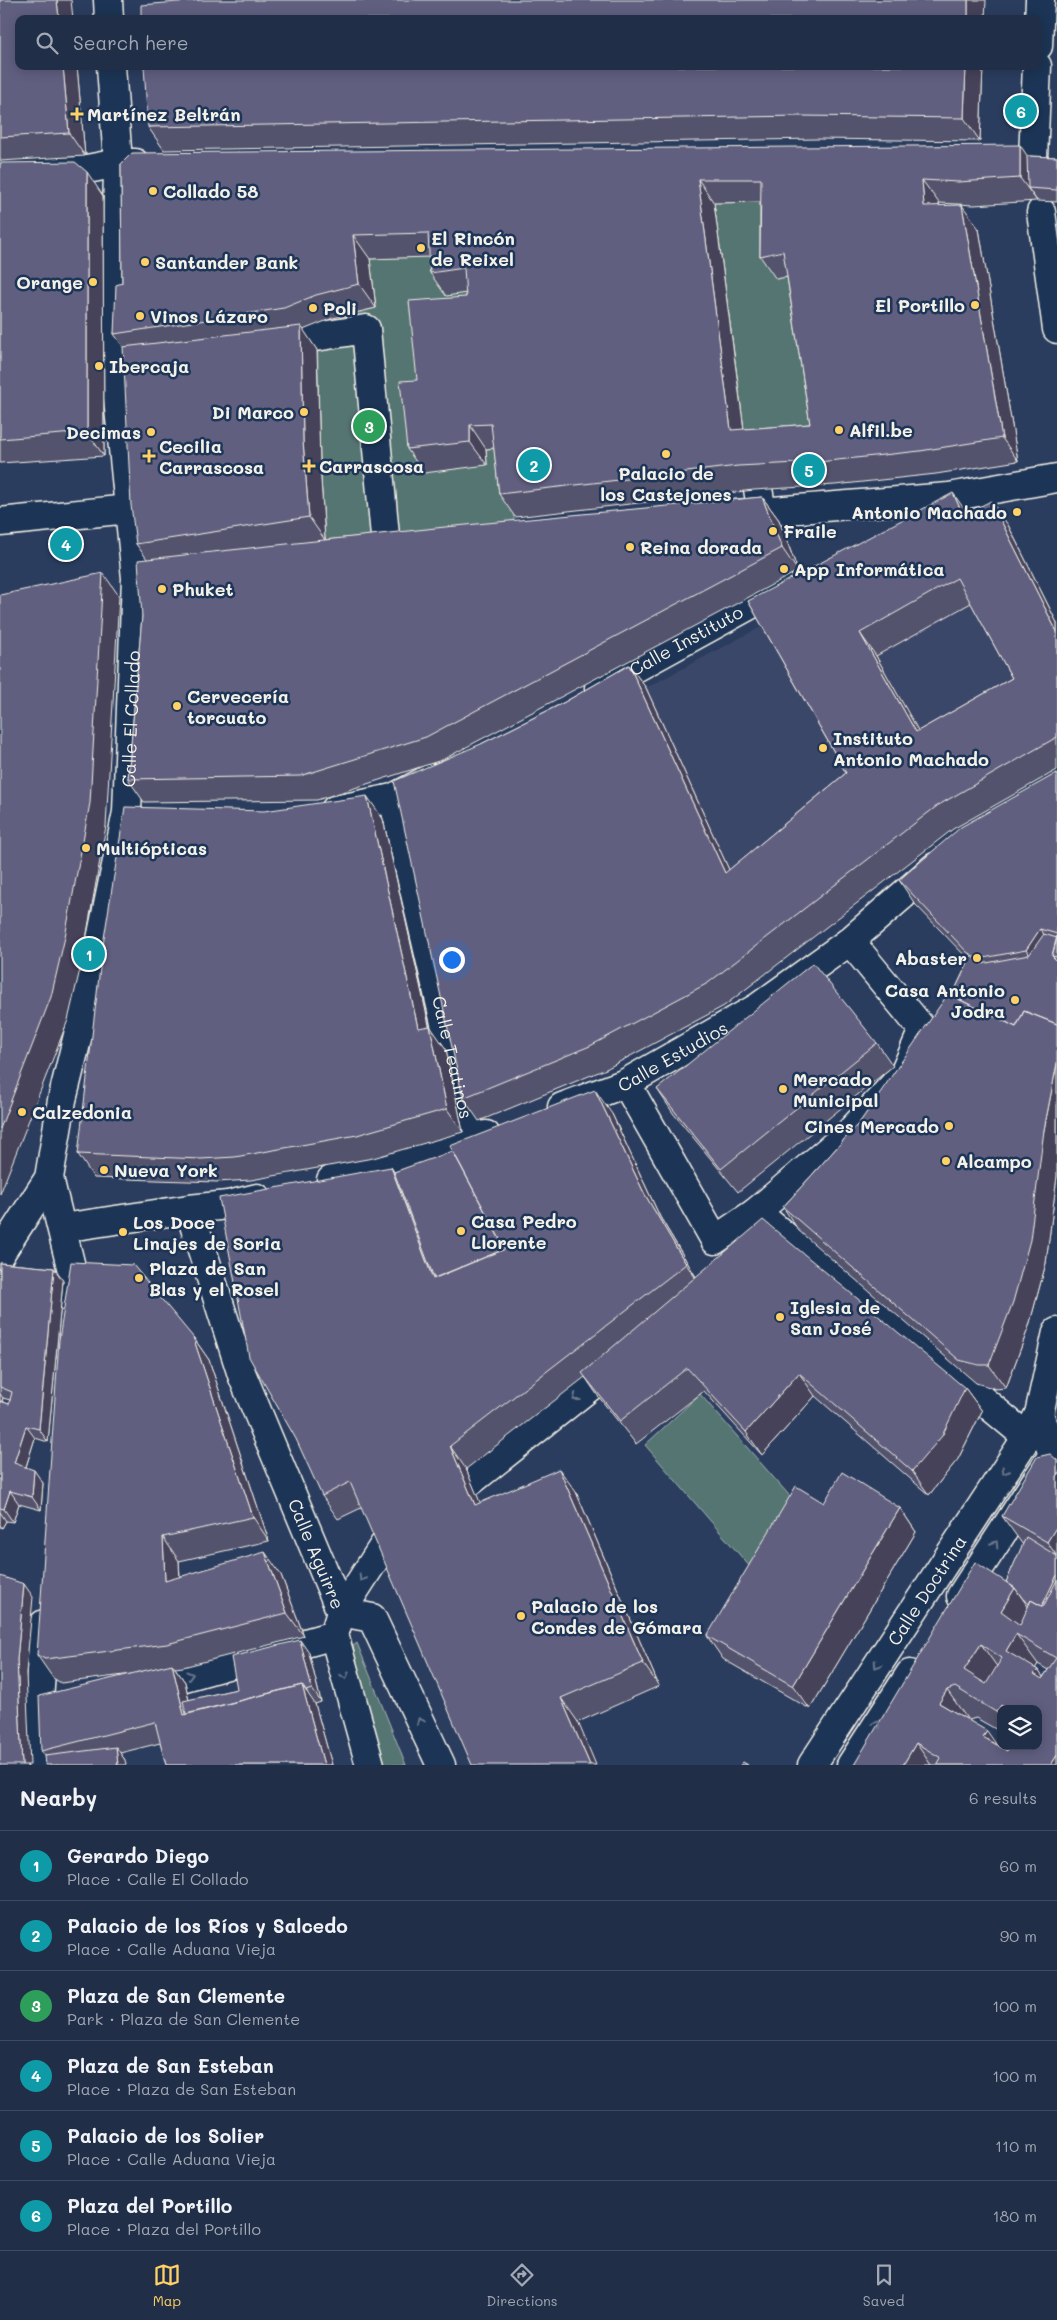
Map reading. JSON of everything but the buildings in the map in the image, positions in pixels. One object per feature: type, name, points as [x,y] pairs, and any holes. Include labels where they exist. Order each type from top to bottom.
[{"type":"street","points":[[108,0],[109,15]]},
{"type":"street","points":[[1039,15],[1040,0]]},
{"type":"street","name":"Calle El Collado","points":[[0,1254],[50,1178],[62,1100],[98,954],[127,812],[136,578],[116,368],[118,163],[111,70]]},
{"type":"street","points":[[1004,156],[1045,158],[1037,70]]},
{"type":"street","points":[[0,173],[77,170],[118,163],[158,163]]},
{"type":"street","points":[[1041,212],[1057,329]]},
{"type":"street","points":[[250,347],[366,329],[376,548],[416,544]]},
{"type":"street","points":[[116,368],[144,364]]},
{"type":"street","points":[[712,516],[760,501],[949,497],[1057,478]]},
{"type":"street","points":[[896,526],[949,497]]},
{"type":"street","points":[[0,522],[129,509]]},
{"type":"street","name":"Calle Instituto","points":[[573,702],[809,573]]},
{"type":"street","points":[[136,578],[164,574]]},
{"type":"street","points":[[312,814],[393,798],[452,767]]},
{"type":"street","name":"Calle Teatinos","points":[[393,798],[472,1140]]},
{"type":"street","points":[[127,812],[156,813]]},
{"type":"street","name":"Calle Estudios","points":[[536,1117],[626,1083],[757,1008],[850,941],[951,853]]},
{"type":"street","points":[[626,1083],[717,1252],[756,1212],[850,1132],[904,1074],[923,1030],[850,941]]},
{"type":"street","points":[[62,1228],[228,1205],[434,1155],[508,1127]]},
{"type":"street","points":[[50,1178],[75,1283],[71,1323]]},
{"type":"street","name":"Calle Aguirre","points":[[189,1209],[242,1376],[338,1623],[370,1765]]},
{"type":"street","points":[[756,1212],[1041,1426]]},
{"type":"street","name":"Calle Doctrina","points":[[812,1765],[1041,1426],[1057,1332]]},
{"type":"street","points":[[471,1481],[640,1347]]},
{"type":"street","name":"Calle Doctrina","points":[[949,1614],[1052,1455],[1041,1426]]},
{"type":"street","points":[[338,1623],[384,1545]]},
{"type":"street","points":[[42,1765],[39,1702],[45,1599]]},
{"type":"street","points":[[116,1689],[174,1680],[338,1623],[372,1618],[440,1765]]},
{"type":"street","name":"Calle Doctrina","points":[[851,1765],[922,1656]]},
{"type":"street","points":[[39,1702],[68,1697]]},
{"type":"shaded area","name":"Instituto Antonio Machado","points":[[969,516],[1057,623],[1057,770],[953,829],[724,1006],[579,726],[646,688]]},
{"type":"green space","points":[[777,202],[776,279],[799,274],[826,447],[747,453],[714,203]]},
{"type":"green space","points":[[445,256],[481,292],[486,449],[508,448],[515,532],[325,540],[320,464],[317,324],[376,308],[370,259]]},
{"type":"green space","points":[[700,1394],[803,1511],[757,1575],[645,1445]]},
{"type":"green space","points":[[357,1643],[406,1765],[378,1765],[345,1652]]},
{"type":"place","name":"Plaza del Portillo","points":[[1021,111]]},
{"type":"place","name":"Martínez Beltrán","points":[[77,114]]},
{"type":"place","name":"Collado 58","points":[[153,191]]},
{"type":"place","name":"El Rincón de Reixel","points":[[421,248]]},
{"type":"place","name":"Santander Bank","points":[[145,262]]},
{"type":"place","name":"Orange","points":[[93,282]]},
{"type":"place","name":"El Portillo","points":[[975,305]]},
{"type":"place","name":"Poli","points":[[313,308]]},
{"type":"place","name":"Vinos Lázaro","points":[[140,316]]},
{"type":"place","name":"Ibercaja","points":[[99,366]]},
{"type":"place","name":"Di Marco","points":[[304,412]]},
{"type":"place","name":"Plaza de San Clemente","points":[[369,426]]},
{"type":"place","name":"Alfil.be","points":[[839,430]]},
{"type":"place","name":"Decimas","points":[[151,432]]},
{"type":"place","name":"Palacio de los Castejones","points":[[666,454]]},
{"type":"place","name":"Cecilia Carrascosa","points":[[149,456]]},
{"type":"place","name":"Palacio de los Ríos y Salcedo","points":[[534,465]]},
{"type":"place","name":"Carrascosa","points":[[309,466]]},
{"type":"place","name":"Palacio de los Solier","points":[[809,470]]},
{"type":"place","name":"Antonio Machado","points":[[1017,512]]},
{"type":"place","name":"Fraile","points":[[773,531]]},
{"type":"place","name":"Plaza de San Esteban","points":[[66,544]]},
{"type":"place","name":"Reina dorada","points":[[630,547]]},
{"type":"place","name":"App Informática","points":[[784,569]]},
{"type":"place","name":"Phuket","points":[[162,589]]},
{"type":"place","name":"Cervecería torcuato","points":[[177,706]]},
{"type":"place","name":"Instituto Antonio Machado","points":[[823,748]]},
{"type":"place","name":"Multiópticas","points":[[86,848]]},
{"type":"place","name":"Gerardo Diego","points":[[89,954]]},
{"type":"place","name":"Abaster","points":[[977,958]]},
{"type":"place","name":"Casa Antonio Jodra","points":[[1015,1000]]},
{"type":"place","name":"Mercado Municipal","points":[[783,1089]]},
{"type":"place","name":"Calzedonia","points":[[22,1112]]},
{"type":"place","name":"Cines Mercado","points":[[949,1126]]},
{"type":"place","name":"Alcampo","points":[[946,1161]]},
{"type":"place","name":"Nueva York","points":[[104,1170]]},
{"type":"place","name":"Casa Pedro Llorente","points":[[461,1231]]},
{"type":"place","name":"Los Doce Linajes de Soria","points":[[123,1232]]},
{"type":"place","name":"Plaza de San Blas y el Rosel","points":[[139,1278]]},
{"type":"place","name":"Iglesia de San José","points":[[780,1317]]},
{"type":"place","name":"Palacio de los Condes de Gómara","points":[[521,1616]]}]
